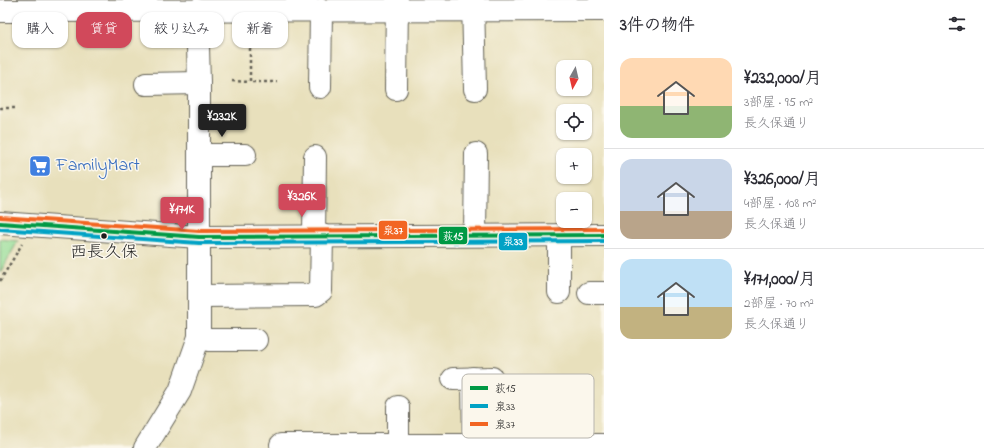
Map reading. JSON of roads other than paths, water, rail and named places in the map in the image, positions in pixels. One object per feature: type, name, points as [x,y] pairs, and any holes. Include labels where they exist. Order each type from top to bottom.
[{"type":"street","points":[[0,11],[47,5],[197,10],[244,6],[321,10],[397,5],[473,5],[604,10]]},
{"type":"street","points":[[396,89],[397,5]]},
{"type":"street","points":[[473,5],[475,89]]},
{"type":"street","points":[[145,448],[180,391],[199,337],[199,83],[197,10]]},
{"type":"street","points":[[320,87],[321,10]]},
{"type":"street","points":[[146,84],[199,83]]},
{"type":"street","points":[[475,235],[476,154]]},
{"type":"street","points":[[199,155],[245,155]]},
{"type":"street","points":[[199,296],[316,295],[320,291],[315,157]]},
{"type":"street","points":[[0,223],[199,237],[318,235],[604,235]]},
{"type":"street","points":[[559,235],[559,292]]},
{"type":"street","points":[[199,337],[208,340],[256,340]]},
{"type":"street","points":[[398,407],[398,445]]},
{"type":"street","points":[[474,438],[474,445]]},
{"type":"street","points":[[282,445],[604,445]]},
{"type":"place","name":"FamilyMart","points":[[40,166]]},
{"type":"place","name":"西長久保","points":[[104,236]]}]
